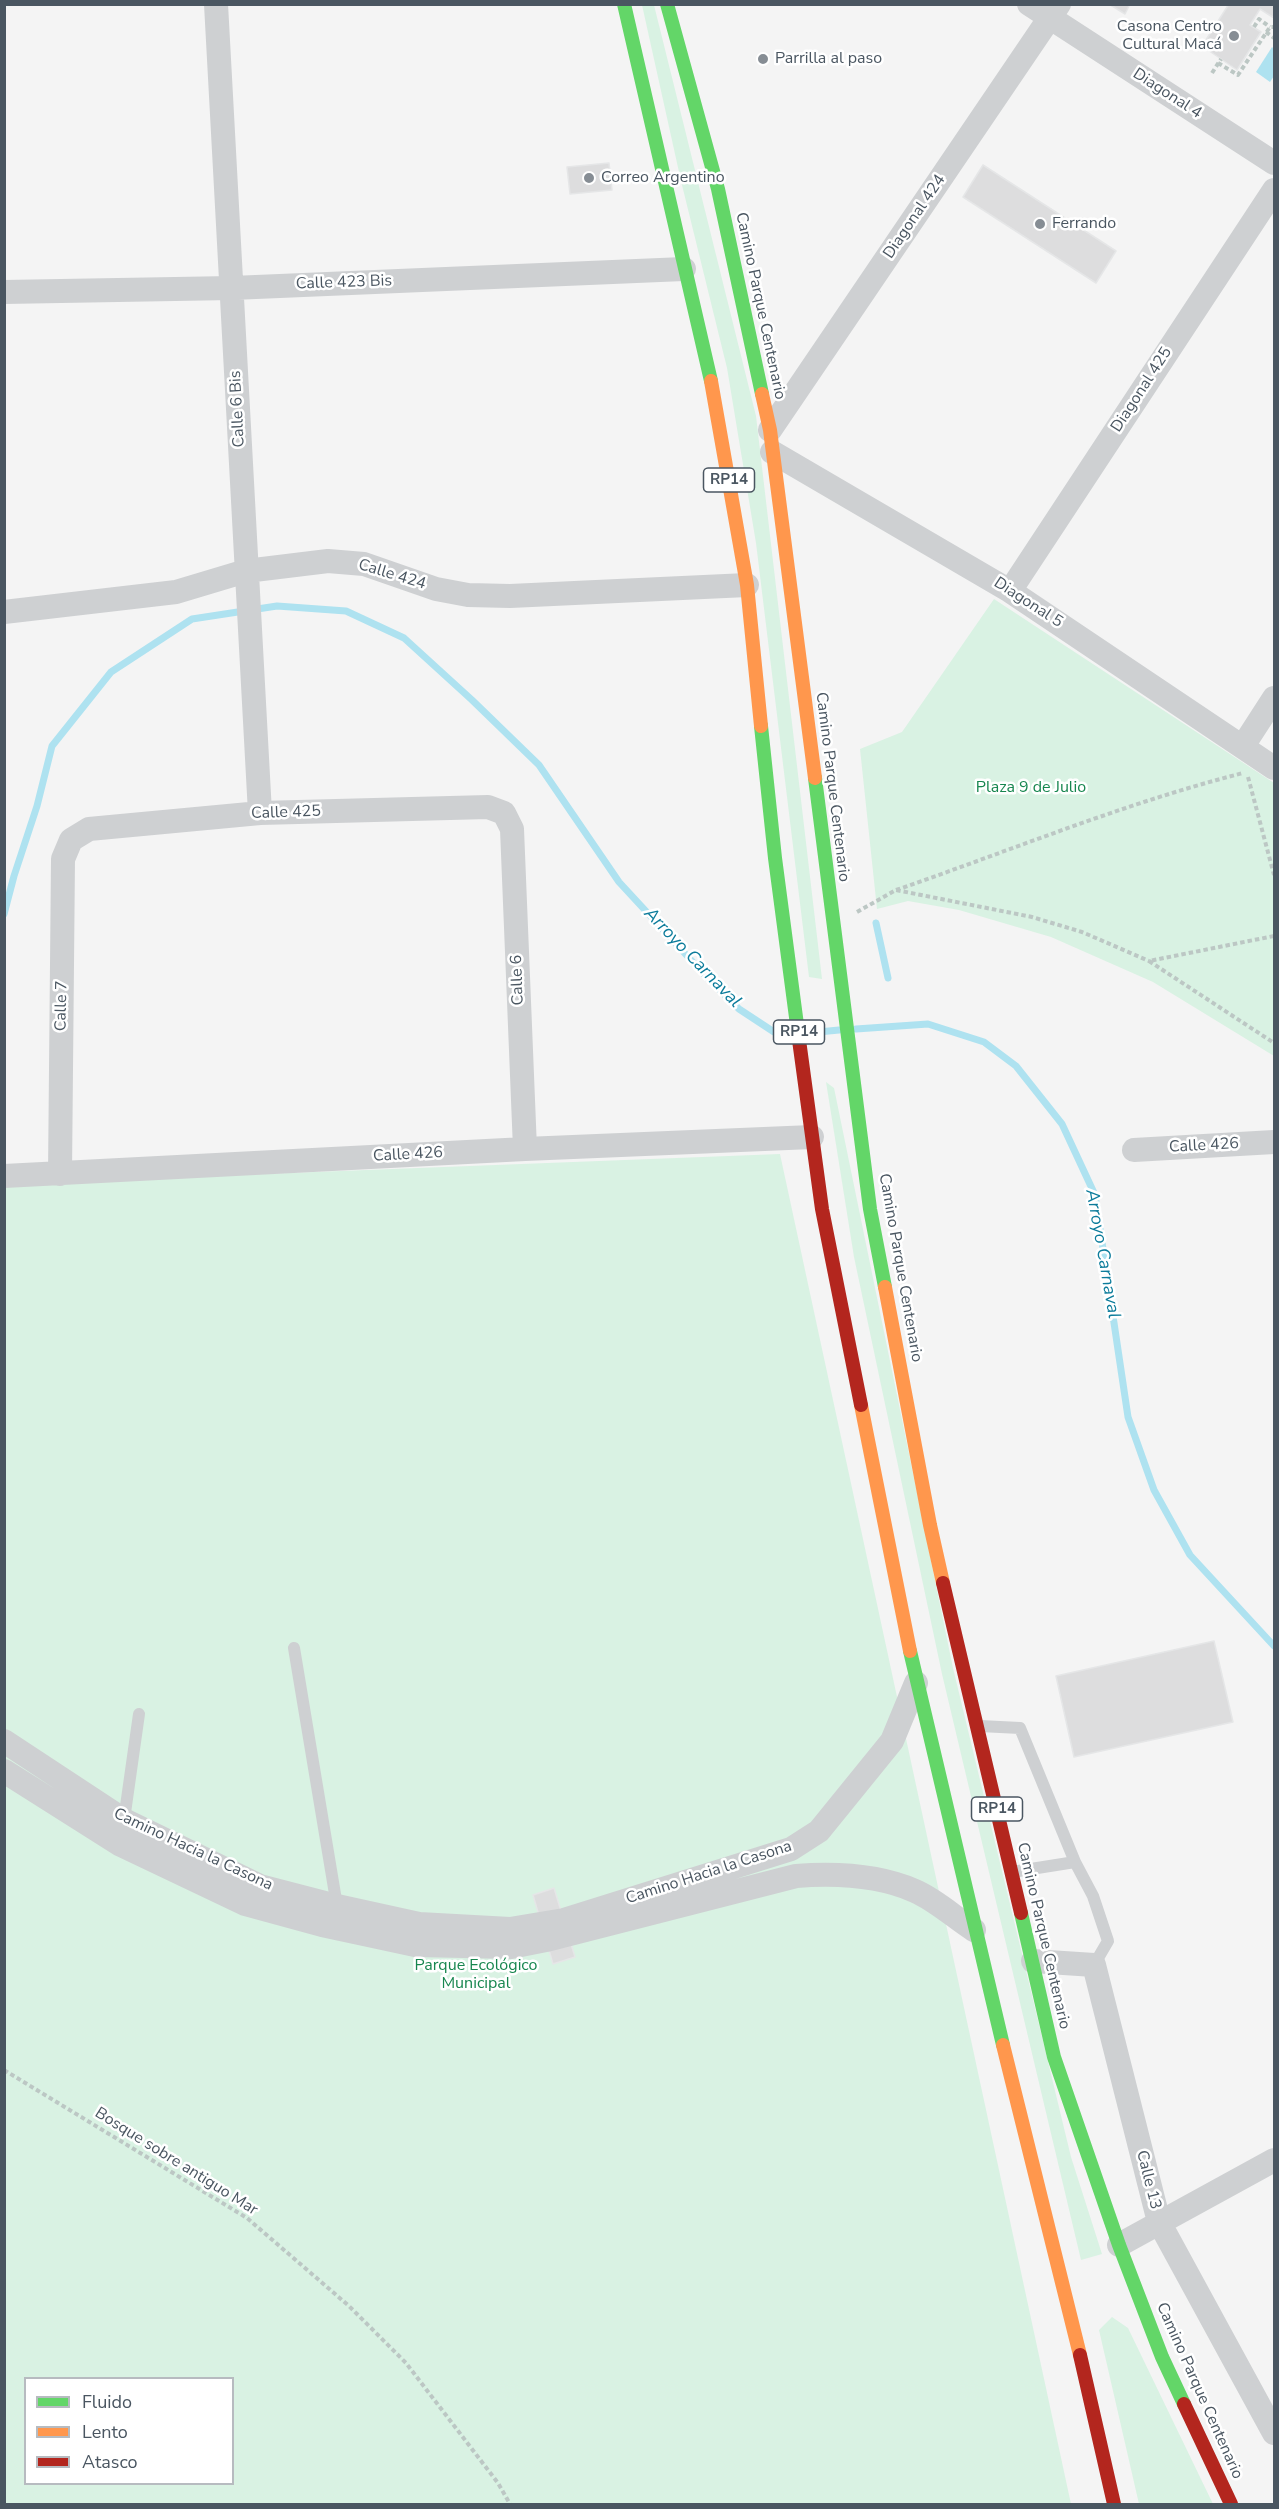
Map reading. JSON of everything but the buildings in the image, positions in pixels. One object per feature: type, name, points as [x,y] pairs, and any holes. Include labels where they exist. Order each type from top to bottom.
[{"type":"main road","name":"RP14","points":[[624,4],[715,395],[747,585],[774,846],[822,1209],[916,1683],[974,1930],[1072,2321],[1114,2505]]},
{"type":"main road","name":"Camino Parque Centenario","points":[[667,4],[718,189],[771,441],[870,1209],[930,1526],[1054,2057],[1119,2245],[1162,2357],[1231,2505]]},
{"type":"main road","points":[[701,74],[718,189]]},
{"type":"street","name":"Calle 6 Bis","points":[[216,4],[247,576],[248,632],[260,813]]},
{"type":"street","name":"Diagonal 4","points":[[1029,4],[1055,12],[1275,163]]},
{"type":"street","name":"Diagonal 424","points":[[771,441],[1055,12]]},
{"type":"street","name":"Diagonal 425","points":[[1011,591],[1275,190]]},
{"type":"street","name":"Calle 423 Bis","points":[[4,291],[232,288],[684,269]]},
{"type":"street","name":"Diagonal 5","points":[[771,441],[1011,591],[1275,768]]},
{"type":"street","name":"Calle 424","points":[[4,612],[176,592],[328,561],[364,564],[436,588],[468,595],[510,596],[747,585]]},
{"type":"street","points":[[1243,746],[1275,698]]},
{"type":"street","name":"Calle 425","points":[[71,840],[89,829],[260,813],[488,807],[504,813]]},
{"type":"street","name":"Calle 6","points":[[504,813],[512,829],[525,1149]]},
{"type":"street","name":"Calle 7","points":[[60,1174],[63,859],[71,840]]},
{"type":"street","name":"Calle 426","points":[[4,1176],[525,1149],[812,1137]]},
{"type":"street","name":"Calle 426","points":[[1134,1150],[1275,1142]]},
{"type":"street","name":"Camino Hacia la Casona","points":[[555,1930],[791,1849],[819,1831],[892,1741],[916,1683]]},
{"type":"street","name":"Camino Hacia la Casona","points":[[4,1741],[131,1832]]},
{"type":"street","name":"Camino Hacia la Casona","points":[[4,1771],[131,1832],[328,1912],[419,1924],[555,1930],[796,1876],[827,1874],[860,1876],[916,1891],[974,1930]]},
{"type":"street","points":[[1033,1960],[1094,1965]]},
{"type":"street","name":"Calle 13","points":[[1094,1965],[1159,2222],[1275,2433]]},
{"type":"street","points":[[1119,2245],[1275,2160]]},
{"type":"lane","points":[[294,1648],[328,1912]]},
{"type":"lane","points":[[131,1832],[139,1714]]},
{"type":"lane","points":[[978,1726],[1020,1728],[1075,1862],[1093,1896],[1108,1941],[1094,1965]]},
{"type":"lane","points":[[1012,1872],[1075,1862]]},
{"type":"path","points":[[1212,73],[1220,61],[1238,75],[1266,32],[1272,27],[1259,20],[1254,27]]},
{"type":"path","points":[[1266,32],[1275,38]]},
{"type":"path","points":[[833,926],[897,890],[1103,816],[1197,785],[1246,772],[1275,874]]},
{"type":"path","points":[[897,890],[1032,917],[1082,932],[1149,961],[1275,1043]]},
{"type":"path","points":[[1149,961],[1275,936]]},
{"type":"path","name":"Bosque sobre antiguo Mar","points":[[4,2070],[247,2218],[349,2306],[406,2363],[498,2483],[510,2505]]},
{"type":"green space","points":[[642,5],[654,5],[756,416],[822,979],[809,977],[756,543],[727,368],[681,181]]},
{"type":"green space","name":"Plaza 9 de Julio","points":[[994,599],[1274,783],[1274,1056],[1153,982],[1051,937],[959,910],[908,901],[877,909],[860,749],[902,732]]},
{"type":"green space","points":[[826,1082],[834,1088],[953,1668],[1071,2157],[1102,2254],[1081,2260],[942,1674],[854,1257]]},
{"type":"green space","name":"Parque Ecológico Municipal","points":[[780,1154],[1071,2504],[5,2504],[4,1184]]},
{"type":"green space","points":[[1112,2317],[1128,2328],[1213,2504],[1139,2504],[1099,2330]]},
{"type":"water","points":[[1272,47],[1274,49],[1274,76],[1270,82],[1256,72]]},
{"type":"waterway","name":"Arroyo Carnaval","points":[[4,914],[37,806],[52,746],[111,672],[192,619],[277,606],[346,611],[404,638],[472,700],[539,765],[619,882],[703,973],[739,1009],[774,1032],[788,1034]]},
{"type":"waterway","points":[[876,923],[888,978]]},
{"type":"waterway","name":"Arroyo Carnaval","points":[[856,1029],[928,1024],[984,1042],[1016,1066],[1062,1124],[1095,1195],[1128,1417],[1154,1490],[1190,1555],[1274,1646]]},
{"type":"waterway","name":"Arroyo Carnaval","points":[[808,1033],[839,1030]]},
{"type":"traffic: fast","points":[[624,4],[711,381]]},
{"type":"traffic: fast","points":[[667,4],[718,189],[762,394]]},
{"type":"traffic: fast","points":[[761,726],[775,858],[799,1040]]},
{"type":"traffic: fast","points":[[815,778],[870,1209],[885,1287]]},
{"type":"traffic: fast","points":[[910,1651],[1003,2045]]},
{"type":"traffic: fast","points":[[1021,1913],[1054,2057],[1119,2245],[1162,2357],[1184,2404]]},
{"type":"traffic: slow","points":[[711,381],[747,585],[761,726]]},
{"type":"traffic: slow","points":[[762,394],[770,430],[815,778]]},
{"type":"traffic: slow","points":[[885,1287],[943,1583]]},
{"type":"traffic: slow","points":[[861,1405],[910,1651]]},
{"type":"traffic: slow","points":[[1003,2045],[1080,2355]]},
{"type":"traffic: jam","points":[[799,1040],[822,1209],[861,1405]]},
{"type":"traffic: jam","points":[[943,1583],[1021,1913]]},
{"type":"traffic: jam","points":[[1080,2355],[1114,2504]]},
{"type":"traffic: jam","points":[[1184,2404],[1231,2504]]},
{"type":"place","name":"Casona Centro Cultural Macá","points":[[1234,36]]},
{"type":"place","name":"Parrilla al paso","points":[[763,59]]},
{"type":"place","name":"Correo Argentino","points":[[589,178]]},
{"type":"place","name":"Ferrando","points":[[1040,224]]}]
